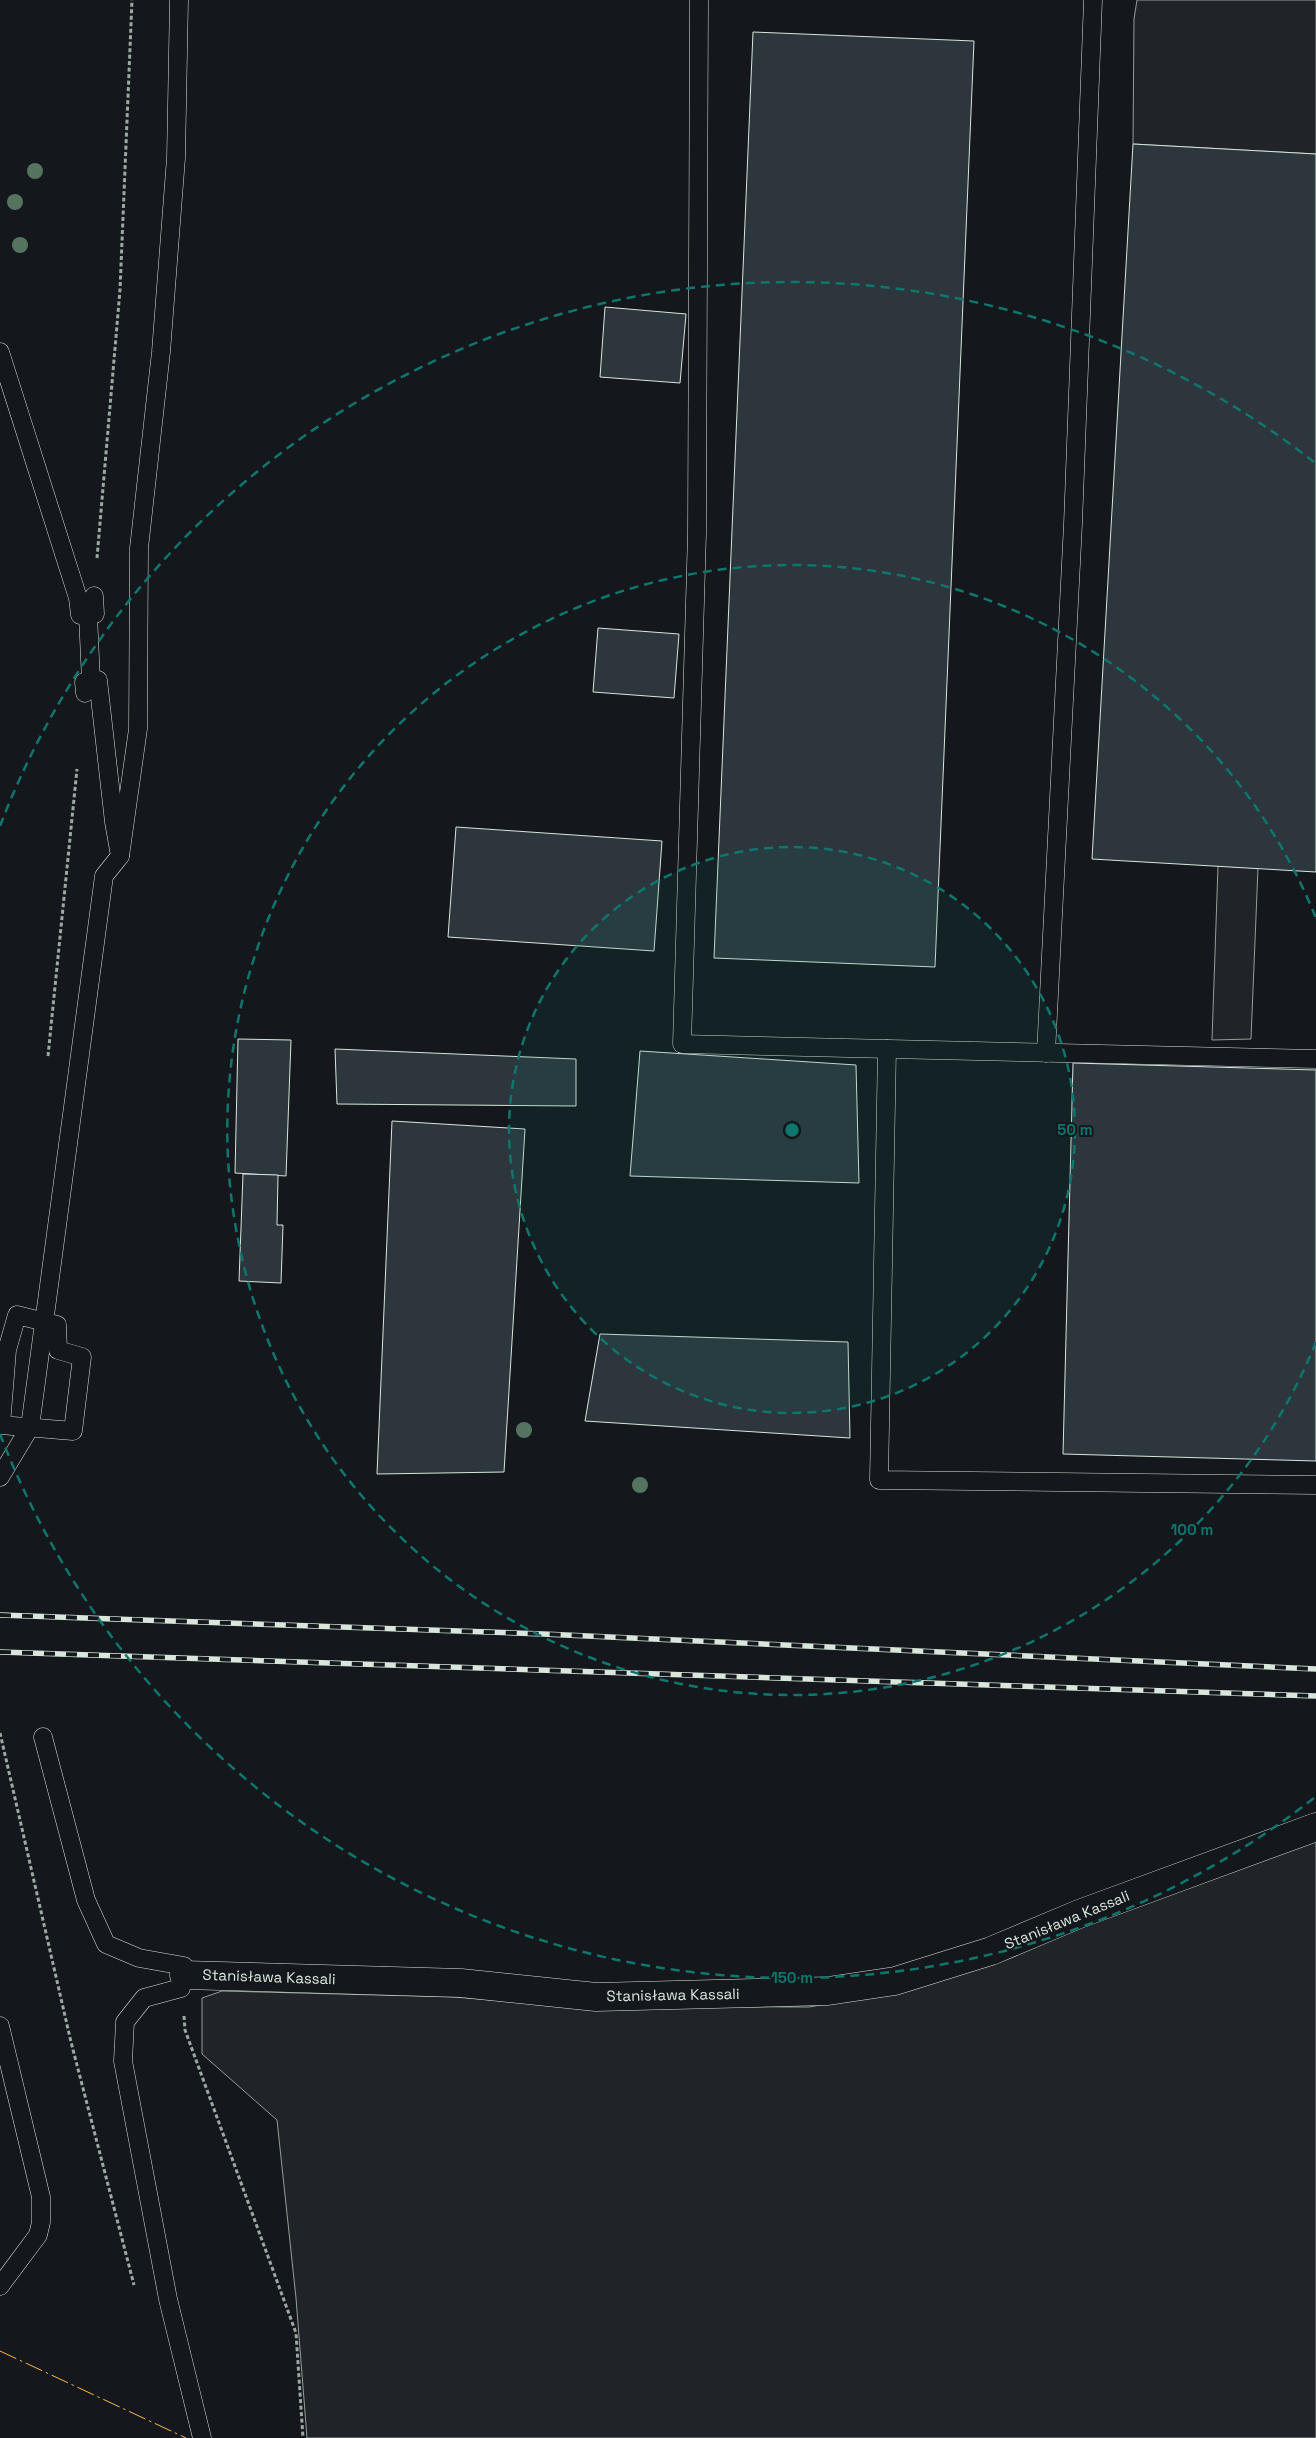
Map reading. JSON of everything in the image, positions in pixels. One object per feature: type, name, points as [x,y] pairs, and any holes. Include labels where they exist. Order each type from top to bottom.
[{"type":"street","name":"Stanisława Kassali","points":[[182,1981],[461,1983],[596,1996],[828,1991],[895,1981],[991,1951],[1079,1914],[1316,1828]]},
{"type":"lane","points":[[0,1477],[30,1427],[104,876],[120,856],[138,729],[139,548],[161,352],[176,158],[179,0]]},
{"type":"lane","points":[[699,0],[697,533],[682,1044],[1316,1059]]},
{"type":"lane","points":[[1046,1052],[1073,524],[1093,0]]},
{"type":"lane","points":[[0,352],[78,598],[80,616],[95,614],[94,596]]},
{"type":"lane","points":[[88,615],[88,687],[98,680],[114,822],[120,856]]},
{"type":"lane","points":[[887,1049],[879,1480],[1316,1485]]},
{"type":"lane","points":[[17,1315],[45,1322],[57,1326],[58,1350],[82,1357],[73,1430],[1,1425],[7,1350],[17,1315]]},
{"type":"lane","points":[[43,1737],[86,1900],[106,1944],[139,1958],[184,1966],[182,1981],[144,1998],[125,2022],[123,2061],[168,2299],[202,2438]]},
{"type":"lane","points":[[0,2026],[42,2196],[41,2222],[38,2235],[0,2286]]},
{"type":"path","points":[[94,596],[120,290],[132,0]]},
{"type":"path","points":[[48,1058],[78,762]]},
{"type":"path","points":[[0,1733],[72,2042],[136,2293]]},
{"type":"path","points":[[182,1981],[185,2030],[296,2333],[303,2438]]},
{"type":"shaded area","points":[[1137,0],[1316,0],[1316,154],[1133,144],[1134,19]]},
{"type":"shaded area","points":[[1218,866],[1258,868],[1251,1039],[1212,1040]]},
{"type":"shaded area","points":[[1316,1840],[1316,2438],[307,2438],[296,2298],[277,2120],[202,2054],[202,1998],[222,1991],[454,1997],[566,2006],[809,2007],[892,1993]]},
{"type":"building","points":[[753,32],[974,41],[935,967],[714,958]]},
{"type":"building","points":[[1133,144],[1316,154],[1316,872],[1092,859]]},
{"type":"building","points":[[605,307],[686,314],[680,383],[600,377]]},
{"type":"building","points":[[598,628],[679,634],[674,698],[593,692]]},
{"type":"building","points":[[456,827],[662,841],[654,951],[448,937]]},
{"type":"building","points":[[238,1039],[291,1040],[286,1176],[235,1173]]},
{"type":"building","points":[[335,1049],[576,1059],[576,1106],[337,1104]]},
{"type":"building","points":[[640,1051],[856,1065],[859,1183],[630,1176]]},
{"type":"building","points":[[1073,1063],[1316,1070],[1316,1461],[1063,1454]]},
{"type":"building","points":[[392,1121],[525,1129],[504,1472],[377,1474]]},
{"type":"building","points":[[243,1174],[278,1175],[277,1225],[283,1225],[281,1283],[239,1281]]},
{"type":"building","points":[[600,1334],[848,1342],[850,1438],[585,1421]]},
{"type":"railway","points":[[0,1615],[543,1634],[1316,1669]]},
{"type":"railway","points":[[0,1652],[1316,1696]]},
{"type":"power","points":[[0,2351],[186,2438]]}]
